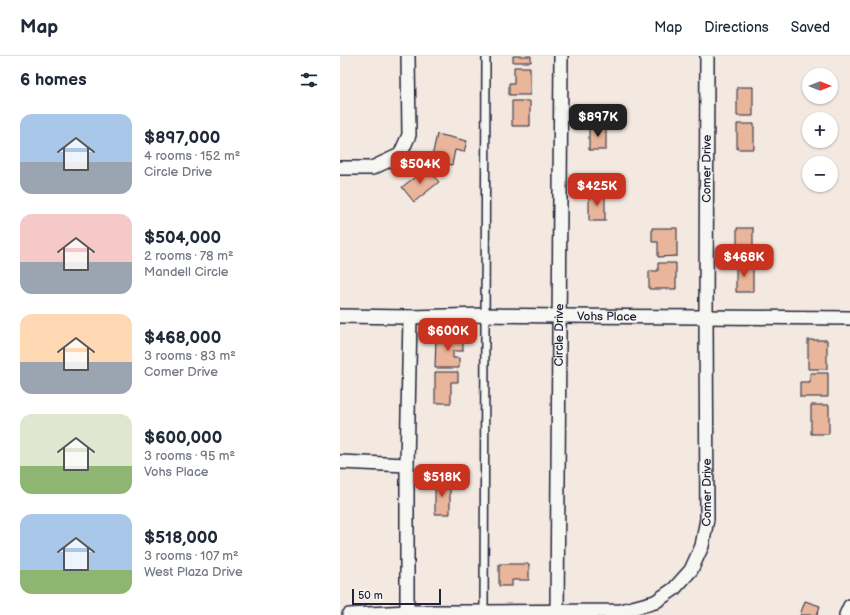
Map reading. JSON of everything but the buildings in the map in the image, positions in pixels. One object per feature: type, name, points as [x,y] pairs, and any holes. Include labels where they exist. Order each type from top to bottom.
[{"type":"street","points":[[340,168],[372,168],[400,155],[409,135],[408,56]]},
{"type":"street","name":"Circle Drive","points":[[557,613],[561,56]]},
{"type":"street","name":"Comer Drive","points":[[349,615],[622,611],[655,602],[674,589],[690,570],[702,546],[707,519],[707,56]]},
{"type":"street","name":"Vohs Place","points":[[340,316],[410,318],[485,315],[850,318]]},
{"type":"street","points":[[407,613],[407,466],[410,318]]},
{"type":"street","points":[[340,462],[407,466]]},
{"type":"street","points":[[846,615],[850,606]]},
{"type":"lane","points":[[484,614],[486,56]]}]
